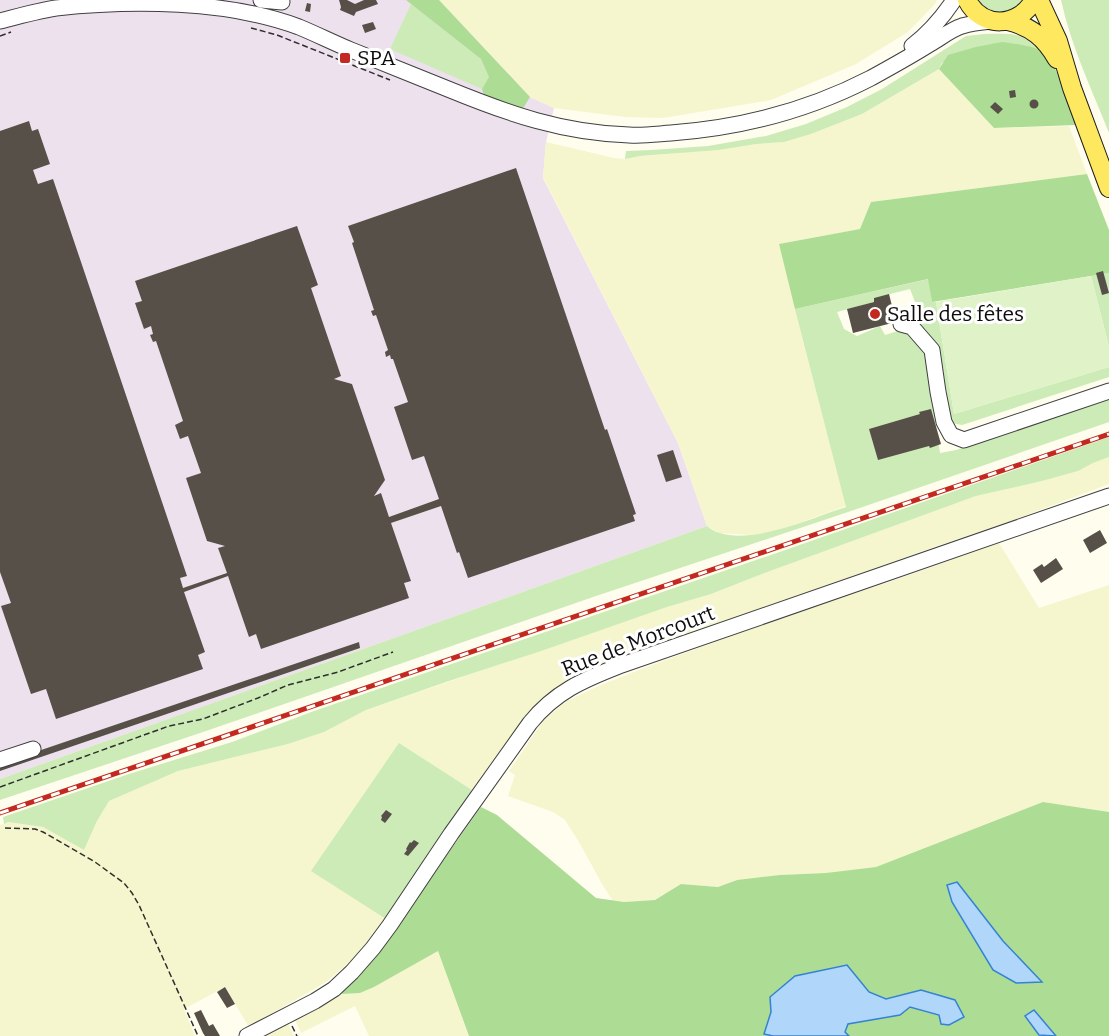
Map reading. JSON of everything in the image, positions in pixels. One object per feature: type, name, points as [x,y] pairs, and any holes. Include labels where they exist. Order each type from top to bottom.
[{"type":"main road","points":[[967,0],[979,15],[1025,26],[1036,33],[1050,48],[1072,88]]},
{"type":"main road","points":[[1000,21],[1021,15],[1027,11],[1034,0]]},
{"type":"main road","points":[[1039,0],[1058,41],[1072,88],[1109,188]]},
{"type":"street","points":[[261,0],[282,2]]},
{"type":"street","points":[[870,78],[924,37],[954,0]]},
{"type":"street","points":[[0,21],[96,1],[171,2],[211,6],[262,16],[297,26],[504,112],[557,127],[590,132],[647,135],[694,132],[743,124],[795,110],[870,78],[952,30],[965,25],[1000,21]]},
{"type":"street","points":[[901,324],[912,327],[926,340],[932,350],[944,422],[951,435],[964,440],[1109,391]]},
{"type":"street","name":"Rue de Morcourt","points":[[247,1036],[334,989],[352,972],[390,925],[530,723],[545,706],[571,687],[619,666],[1109,496]]},
{"type":"street","points":[[0,760],[33,749]]},
{"type":"path","points":[[249,27],[277,35],[396,83]]},
{"type":"path","points":[[0,36],[18,30]]},
{"type":"path","points":[[0,787],[169,726],[203,719],[288,685],[338,672],[393,652]]},
{"type":"path","points":[[5,828],[35,829],[43,832],[95,862],[124,883],[139,905],[198,1036]]},
{"type":"shaded area","points":[[0,0],[439,0],[530,97],[554,108],[546,142],[543,178],[678,443],[707,526],[0,779]]},
{"type":"green space","points":[[406,0],[439,0],[530,97],[522,110],[485,98],[482,89],[489,77],[481,59]]},
{"type":"green space","points":[[439,0],[937,0],[908,32],[856,64],[771,100],[663,118],[625,117],[554,108],[530,97]]},
{"type":"green space","points":[[971,0],[1027,0],[1026,3],[996,17]]},
{"type":"green space","points":[[1061,0],[1109,0],[1109,133],[1076,51]]},
{"type":"green space","points":[[411,4],[481,59],[489,77],[482,89],[390,49]]},
{"type":"green space","points":[[1010,34],[1024,37],[1045,53],[1021,45],[942,63],[939,69],[862,114],[784,142],[625,159],[626,151],[708,146],[766,136],[806,124],[882,89],[966,36]]},
{"type":"green space","points":[[1002,42],[1034,48],[1048,57],[1062,85],[1076,125],[994,128],[939,69],[948,55]]},
{"type":"green space","points":[[939,69],[994,128],[1069,126],[1087,174],[871,202],[861,229],[779,244],[846,506],[779,530],[750,535],[719,533],[707,526],[678,443],[543,177],[546,142],[625,159],[784,142],[862,114]]},
{"type":"green space","points":[[1087,174],[1109,230],[1109,273],[932,302],[928,279],[795,309],[779,244],[860,229],[871,202]]},
{"type":"green space","points":[[1109,273],[1109,347],[1091,276]]},
{"type":"green space","points":[[1091,276],[1109,347],[1109,367],[954,414],[936,302]]},
{"type":"green space","points":[[929,279],[932,302],[936,302],[954,414],[1109,367],[1109,377],[962,425],[952,423],[916,322],[921,317],[910,289],[874,298],[874,302],[837,312],[844,329],[857,336],[880,326],[885,335],[898,331],[909,332],[924,348],[940,453],[956,450],[1048,419],[1109,396],[1109,422],[0,800],[0,779],[707,526],[720,533],[734,535],[766,533],[846,507],[795,309]]},
{"type":"green space","points":[[1109,437],[1109,457],[1078,471],[976,496],[711,594],[366,710],[324,732],[288,744],[178,771],[109,801],[84,850],[43,827],[8,822],[4,824],[3,817],[232,742],[314,711]]},
{"type":"green space","points":[[1109,457],[1109,484],[570,678],[543,698],[495,757],[472,790],[399,743],[386,919],[351,961],[326,982],[249,1027],[225,987],[184,1009],[195,1036],[0,1036],[0,825],[8,822],[43,827],[84,850],[109,801],[178,771],[288,744],[324,732],[366,710],[711,594],[976,496],[1078,471]]},
{"type":"green space","points":[[999,543],[1039,608],[1109,585],[1109,812],[1043,802],[876,867],[737,880],[718,887],[681,884],[655,900],[624,902],[613,901],[565,820],[553,812],[508,796],[515,775],[509,771],[543,721],[565,702],[644,668],[772,621]]},
{"type":"green space","points":[[399,743],[472,790],[386,919],[311,871]]},
{"type":"green space","points":[[1043,802],[1109,812],[1109,1036],[469,1036],[438,951],[374,987],[360,993],[342,994],[342,987],[369,964],[481,807],[497,815],[596,898],[624,902],[655,900],[681,884],[718,887],[737,880],[876,867]]},
{"type":"green space","points":[[438,951],[469,1036],[369,1036],[355,1006],[301,1033],[295,1020],[342,994],[360,993],[374,987]]},
{"type":"green space","points":[[283,1024],[288,1024],[294,1036],[258,1036]]},
{"type":"water","points":[[957,882],[1003,941],[1042,982],[1016,983],[993,970],[952,902],[947,885]]},
{"type":"water","points":[[847,965],[869,992],[886,999],[921,990],[955,1000],[964,1017],[949,1025],[941,1024],[939,1015],[910,1007],[900,1015],[848,1024],[845,1032],[849,1036],[764,1034],[771,1012],[770,997],[795,976]]},
{"type":"water","points":[[1034,1010],[1056,1036],[1039,1035],[1025,1016]]},
{"type":"building","points":[[339,0],[347,0],[355,4],[364,0],[376,0],[378,4],[356,12],[354,16],[340,10]]},
{"type":"building","points":[[307,3],[311,4],[310,12],[305,11]]},
{"type":"building","points":[[373,22],[376,29],[365,33],[362,25]]},
{"type":"building","points":[[1015,90],[1016,97],[1010,98],[1009,91]]},
{"type":"building","points":[[1034,100],[1038,104],[1034,108],[1030,104]]},
{"type":"building","points":[[995,102],[1003,109],[998,114],[990,107]]},
{"type":"building","points":[[29,121],[32,131],[38,129],[50,164],[33,170],[38,184],[53,179],[187,576],[180,578],[183,588],[227,573],[218,548],[225,546],[207,541],[186,478],[201,473],[188,436],[180,439],[175,425],[183,421],[156,341],[153,342],[150,335],[153,334],[151,326],[144,329],[135,303],[142,301],[135,281],[297,226],[318,285],[311,288],[341,376],[334,379],[352,384],[385,480],[374,496],[381,493],[389,517],[439,499],[424,456],[412,460],[394,407],[408,402],[393,359],[390,355],[386,357],[385,352],[388,350],[376,315],[373,316],[371,311],[374,310],[348,226],[516,168],[636,514],[633,515],[635,521],[468,578],[441,506],[391,523],[411,581],[404,583],[409,598],[261,649],[256,634],[249,637],[228,576],[184,592],[205,652],[198,655],[203,669],[56,719],[46,689],[31,694],[1,606],[11,603],[0,572],[0,131]]},
{"type":"building","points":[[1103,271],[1109,293],[1102,295],[1096,273]]},
{"type":"building","points":[[889,294],[896,322],[853,333],[847,309],[874,302],[874,298]]},
{"type":"building","points":[[931,409],[941,444],[878,460],[869,429]]},
{"type":"building","points":[[673,450],[682,477],[666,482],[657,455]]},
{"type":"building","points":[[1100,530],[1107,543],[1090,553],[1083,540]]},
{"type":"building","points":[[1056,558],[1063,569],[1041,583],[1033,570],[1042,564],[1044,567]]},
{"type":"building","points":[[359,642],[360,648],[0,771],[0,764]]},
{"type":"building","points":[[386,810],[392,814],[385,823],[381,820],[381,816]]},
{"type":"building","points":[[414,840],[419,843],[408,856],[404,854],[410,842]]},
{"type":"building","points":[[225,987],[235,1004],[227,1008],[217,992]]},
{"type":"building","points":[[201,1010],[209,1026],[213,1024],[220,1036],[205,1036],[194,1013]]},
{"type":"railway","points":[[0,813],[1109,434]]},
{"type":"place","name":"SPA","points":[[345,58]]},
{"type":"place","name":"Salle des fêtes","points":[[875,314]]}]
